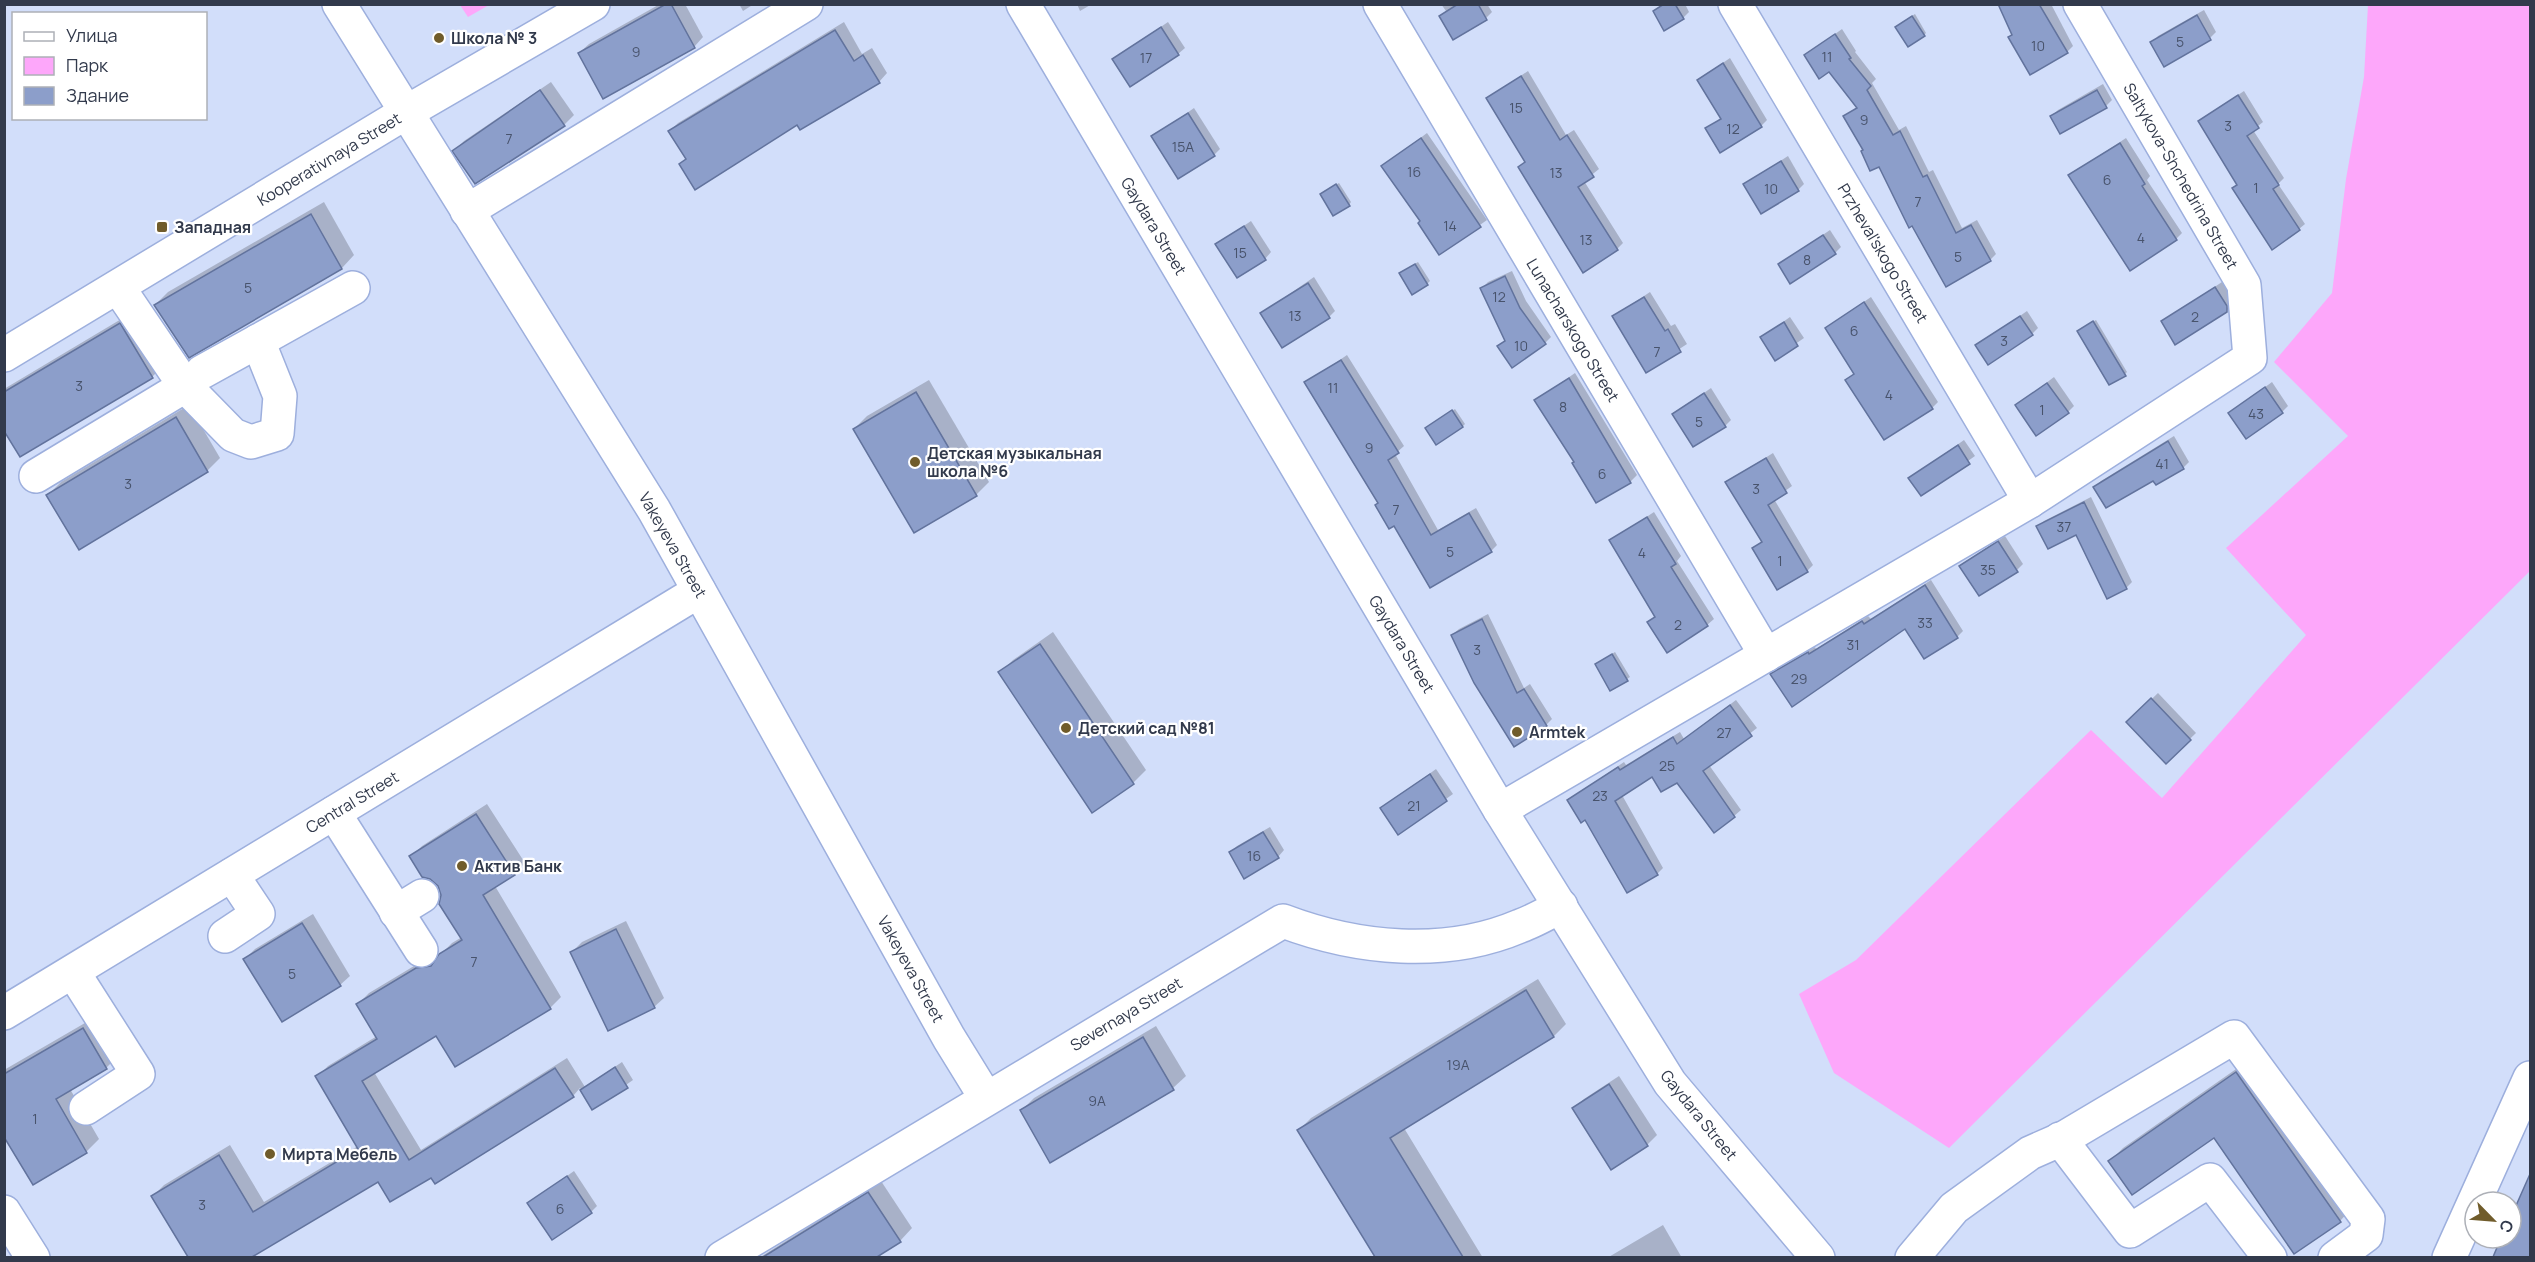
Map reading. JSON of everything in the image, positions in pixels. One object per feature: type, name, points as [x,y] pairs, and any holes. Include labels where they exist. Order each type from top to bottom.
[{"type":"street","name":"Vakeyeva Street","points":[[339,4],[654,510],[949,1038],[986,1098]]},
{"type":"street","name":"Kooperativnaya Street","points":[[4,355],[405,113],[593,4]]},
{"type":"street","points":[[467,212],[806,4]]},
{"type":"street","name":"Gaydara Street","points":[[1023,4],[1500,810],[1670,1083],[1818,1257]]},
{"type":"street","name":"Lunacharskogo Street","points":[[1380,4],[1766,655]]},
{"type":"street","name":"Przheval'skogo Street","points":[[1735,4],[2030,501]]},
{"type":"street","name":"Saltykova-Shchedrina Street","points":[[2030,501],[2250,358],[2244,285],[2080,4]]},
{"type":"street","points":[[118,287],[193,379],[233,435],[251,442],[277,434],[280,396],[258,341]]},
{"type":"street","points":[[36,476],[193,379],[353,288]]},
{"type":"street","points":[[1500,810],[2030,501]]},
{"type":"street","name":"Central Street","points":[[4,1013],[699,591]]},
{"type":"street","points":[[334,813],[409,904],[421,950]]},
{"type":"street","points":[[225,936],[269,907],[232,875]]},
{"type":"street","name":"Severnaya Street","points":[[722,1257],[1283,921],[1319,935],[1429,948],[1494,935],[1520,927],[1561,906]]},
{"type":"street","points":[[73,972],[138,1074],[86,1108]]},
{"type":"street","points":[[1912,1257],[1954,1208],[2030,1153],[2060,1140],[2234,1037],[2368,1219],[2366,1235],[2335,1257]]},
{"type":"street","points":[[2449,1257],[2530,1078]]},
{"type":"street","points":[[2060,1140],[2130,1231],[2210,1180],[2270,1257]]},
{"type":"street","points":[[4,1212],[33,1257]]},
{"type":"green space","points":[[460,5],[489,5],[468,17]]},
{"type":"green space","points":[[2368,5],[2530,5],[2530,571],[1949,1148],[1834,1073],[1799,994],[1856,960],[2091,730],[2162,798],[2306,635],[2226,548],[2348,436],[2274,362],[2332,293],[2346,179],[2364,77]]},
{"type":"building","points":[[666,4],[671,4],[695,48],[603,99],[578,53]]},
{"type":"building","points":[[1458,4],[1478,4],[1487,20],[1453,40],[1439,16]]},
{"type":"building","points":[[1664,4],[1675,4],[1684,19],[1664,31],[1653,11]]},
{"type":"building","points":[[1998,4],[2039,4],[2068,53],[2030,75],[2008,37],[2012,35]]},
{"type":"building","points":[[2197,15],[2211,40],[2164,67],[2150,42]]},
{"type":"building","points":[[1912,16],[1925,36],[1908,47],[1895,27]]},
{"type":"building","points":[[1161,27],[1179,55],[1130,87],[1112,59]]},
{"type":"building","points":[[835,30],[854,61],[863,55],[880,83],[800,130],[797,125],[695,190],[679,164],[686,159],[668,131]]},
{"type":"building","points":[[1835,34],[1851,58],[1849,59],[1871,86],[1867,90],[1893,135],[1900,131],[1923,177],[1927,175],[1956,233],[1971,225],[1991,261],[1946,287],[1912,226],[1909,228],[1879,167],[1870,171],[1861,151],[1863,150],[1843,116],[1857,108],[1829,72],[1819,79],[1804,55]]},
{"type":"building","points":[[1723,63],[1762,127],[1720,153],[1705,128],[1721,119],[1697,80]]},
{"type":"building","points":[[1521,76],[1560,140],[1567,135],[1594,177],[1578,187],[1618,250],[1583,273],[1518,167],[1525,162],[1486,98]]},
{"type":"building","points":[[540,90],[565,126],[475,184],[452,151]]},
{"type":"building","points":[[2097,90],[2107,108],[2060,134],[2050,116]]},
{"type":"building","points":[[2238,95],[2259,128],[2247,136],[2279,185],[2273,189],[2300,230],[2272,250],[2232,188],[2237,185],[2198,121]]},
{"type":"building","points":[[1188,113],[1215,156],[1178,179],[1151,136]]},
{"type":"building","points":[[1421,138],[1481,227],[1439,255],[1418,223],[1420,221],[1381,166]]},
{"type":"building","points":[[2120,143],[2145,184],[2142,186],[2177,240],[2130,271],[2068,175]]},
{"type":"building","points":[[1781,161],[1799,191],[1761,214],[1743,184]]},
{"type":"building","points":[[1336,184],[1350,206],[1333,216],[1320,194]]},
{"type":"building","points":[[311,214],[342,269],[189,358],[154,305]]},
{"type":"building","points":[[1244,226],[1266,260],[1237,278],[1215,244]]},
{"type":"building","points":[[1823,235],[1836,254],[1790,284],[1778,264]]},
{"type":"building","points":[[1415,264],[1428,285],[1412,295],[1399,273]]},
{"type":"building","points":[[1505,276],[1520,308],[1546,344],[1512,368],[1497,346],[1505,341],[1480,288]]},
{"type":"building","points":[[1308,283],[1330,318],[1282,348],[1260,313]]},
{"type":"building","points":[[2215,287],[2227,306],[2227,312],[2175,345],[2161,321]]},
{"type":"building","points":[[1644,297],[1665,331],[1668,329],[1681,352],[1646,373],[1612,316]]},
{"type":"building","points":[[1864,302],[1933,409],[1884,440],[1845,380],[1854,374],[1825,328]]},
{"type":"building","points":[[2020,316],[2033,335],[1988,365],[1975,345]]},
{"type":"building","points":[[2093,321],[2126,376],[2109,385],[2077,331]]},
{"type":"building","points":[[1784,322],[1798,346],[1775,361],[1760,337]]},
{"type":"building","points":[[120,323],[153,378],[20,457],[4,431],[4,392]]},
{"type":"building","points":[[1341,360],[1399,453],[1388,460],[1431,535],[1469,513],[1492,552],[1430,588],[1394,526],[1389,529],[1375,505],[1378,503],[1304,382]]},
{"type":"building","points":[[1569,378],[1631,483],[1596,503],[1572,463],[1574,462],[1534,400]]},
{"type":"building","points":[[2047,383],[2069,413],[2036,436],[2015,405]]},
{"type":"building","points":[[2265,387],[2283,413],[2246,439],[2228,413]]},
{"type":"building","name":"Детская музыкальная школа №6","points":[[916,392],[977,496],[914,533],[853,429]]},
{"type":"building","points":[[1704,393],[1726,427],[1693,447],[1672,414]]},
{"type":"building","points":[[1452,410],[1463,427],[1436,445],[1425,428]]},
{"type":"building","points":[[176,417],[208,472],[79,550],[46,495]]},
{"type":"building","points":[[2168,441],[2184,469],[2156,485],[2153,481],[2106,508],[2093,487]]},
{"type":"building","points":[[1958,445],[1970,464],[1921,496],[1908,478]]},
{"type":"building","points":[[1766,458],[1787,493],[1768,505],[1808,572],[1777,590],[1752,548],[1762,542],[1725,482]]},
{"type":"building","points":[[2084,502],[2127,589],[2107,599],[2076,535],[2048,549],[2036,526]]},
{"type":"building","points":[[1647,517],[1676,564],[1671,567],[1708,626],[1667,653],[1647,622],[1655,617],[1609,540]]},
{"type":"building","points":[[1998,541],[2018,572],[1979,596],[1959,566]]},
{"type":"building","points":[[1925,585],[1958,638],[1924,659],[1905,629],[1792,707],[1770,674],[1808,652],[1809,654],[1862,621],[1864,624]]},
{"type":"building","points":[[1482,619],[1517,693],[1524,689],[1547,726],[1514,747],[1474,683],[1451,635]]},
{"type":"building","name":"Детский сад №81","points":[[1040,644],[1134,784],[1092,813],[998,672]]},
{"type":"building","points":[[1612,654],[1628,681],[1610,691],[1595,664]]},
{"type":"building","points":[[2151,698],[2191,740],[2166,764],[2126,722]]},
{"type":"building","points":[[1730,705],[1752,736],[1703,771],[1735,817],[1714,833],[1677,783],[1661,792],[1652,777],[1615,801],[1658,875],[1627,893],[1585,820],[1581,823],[1567,800],[1618,767],[1620,770],[1673,737],[1677,744]]},
{"type":"building","points":[[1430,774],[1447,801],[1398,835],[1380,808]]},
{"type":"building","points":[[476,814],[515,875],[483,895],[551,1009],[455,1067],[436,1036],[362,1081],[409,1160],[555,1068],[574,1097],[435,1184],[431,1178],[390,1202],[378,1182],[252,1257],[188,1257],[151,1196],[219,1155],[253,1212],[358,1149],[315,1076],[377,1039],[356,1004],[416,968],[431,966],[439,954],[462,940],[439,904],[441,895],[438,886],[430,879],[422,877],[409,856]]},
{"type":"building","points":[[1263,832],[1279,858],[1244,879],[1229,852]]},
{"type":"building","points":[[302,923],[341,986],[282,1022],[243,959]]},
{"type":"building","points":[[616,929],[655,1008],[608,1031],[570,952]]},
{"type":"building","points":[[1526,990],[1554,1037],[1390,1138],[1463,1257],[1375,1257],[1297,1130]]},
{"type":"building","points":[[83,1028],[107,1069],[56,1099],[87,1153],[33,1185],[4,1137],[4,1074]]},
{"type":"building","points":[[1143,1037],[1174,1090],[1050,1163],[1020,1110]]},
{"type":"building","points":[[615,1067],[628,1088],[592,1110],[580,1090]]},
{"type":"building","points":[[2236,1072],[2341,1222],[2294,1254],[2214,1138],[2132,1195],[2108,1161]]},
{"type":"building","points":[[1609,1084],[1648,1146],[1611,1170],[1572,1108]]},
{"type":"building","points":[[2530,1174],[2530,1257],[2493,1257],[2496,1250],[2523,1250],[2523,1190]]},
{"type":"building","points":[[567,1176],[592,1213],[552,1240],[527,1203]]},
{"type":"building","points":[[868,1192],[901,1242],[877,1257],[763,1257]]},
{"type":"place","name":"Школа № 3","points":[[439,38]]},
{"type":"place","name":"Западная","points":[[162,227]]},
{"type":"place","name":"Детская музыкальная школа №6","points":[[915,462]]},
{"type":"place","name":"Детский сад №81","points":[[1066,728]]},
{"type":"place","name":"Armtek","points":[[1517,732]]},
{"type":"place","name":"Актив Банк","points":[[462,866]]},
{"type":"place","name":"Мирта Мебель","points":[[270,1154]]}]
